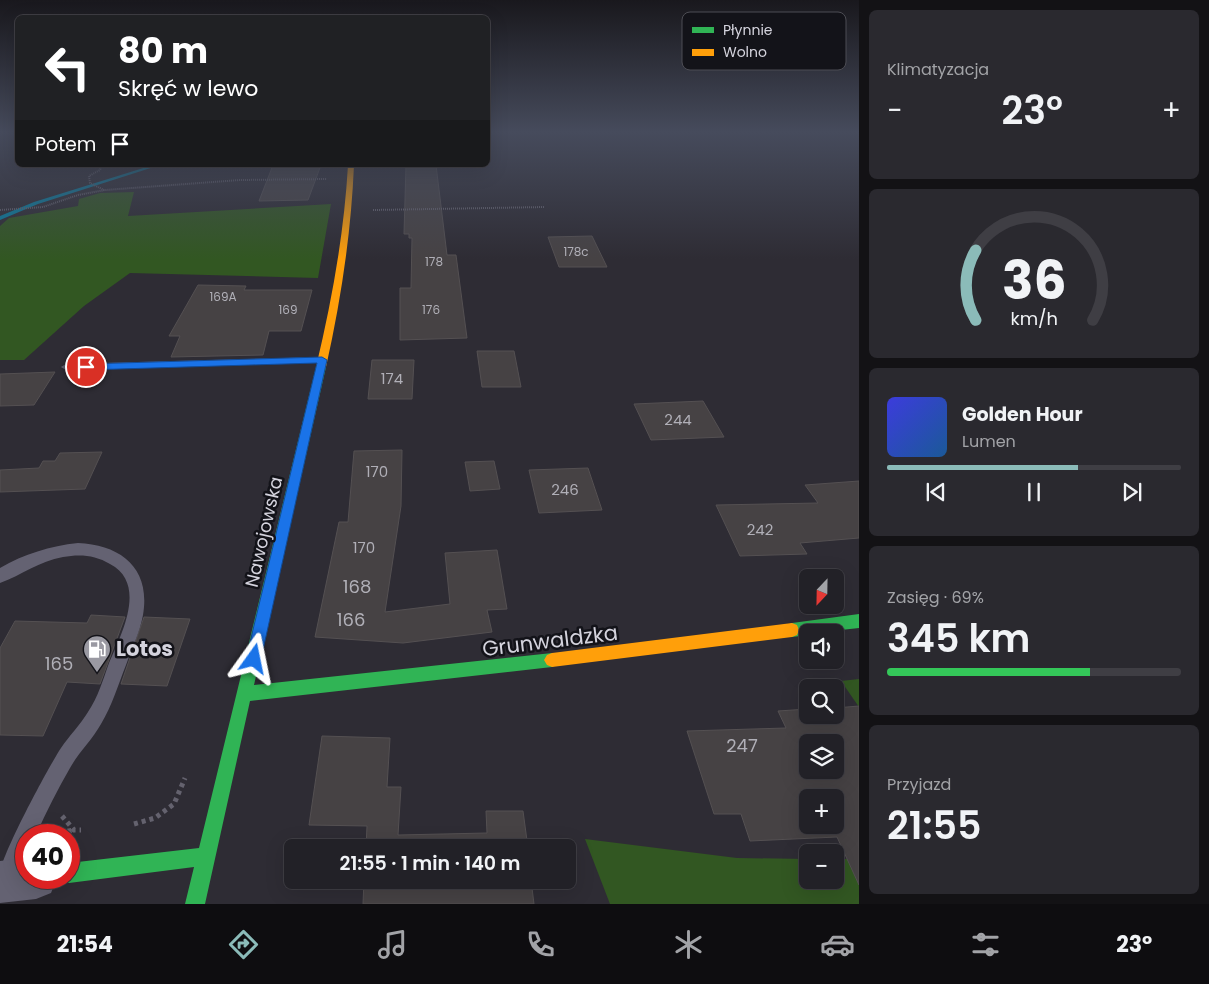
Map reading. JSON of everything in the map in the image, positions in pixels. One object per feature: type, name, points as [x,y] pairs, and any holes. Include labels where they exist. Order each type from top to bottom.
[{"type":"street","name":"Nawojowska","points":[[195,904],[246,694],[295,474],[338,296],[350,210],[350,175]]},
{"type":"street","name":"Grunwaldzka","points":[[246,694],[507,666],[859,621]]},
{"type":"street","points":[[80,872],[206,856]]},
{"type":"lane","points":[[66,367],[322,360]]},
{"type":"lane","points":[[0,576],[35,558],[59,552],[81,550],[102,552],[118,560],[130,572],[137,587],[138,607],[132,628],[98,713],[65,759],[21,841],[14,880]]},
{"type":"path","points":[[90,175],[88,176],[90,183],[105,190]]},
{"type":"path","points":[[0,210],[43,207],[78,195],[105,190],[240,180],[350,179]]},
{"type":"path","points":[[350,210],[545,207]]},
{"type":"path","points":[[63,810],[62,817],[68,824]]},
{"type":"path","points":[[128,825],[155,818]]},
{"type":"path","points":[[80,830],[92,830]]},
{"type":"green space","points":[[134,192],[128,216],[331,204],[318,278],[130,273],[84,306],[24,360],[0,360],[0,226],[9,218],[78,206],[79,199],[100,193]]},
{"type":"green space","points":[[859,679],[859,707],[844,685],[844,681]]},
{"type":"green space","points":[[585,839],[737,858],[799,859],[799,889],[844,889],[844,859],[859,859],[859,904],[610,904]]},
{"type":"building","points":[[269,175],[317,175],[308,200],[259,201]]},
{"type":"building","points":[[406,175],[437,175],[447,255],[456,255],[467,338],[400,340],[400,288],[411,288],[412,238],[409,238],[409,234],[404,234]]},
{"type":"building","points":[[592,236],[607,267],[559,267],[548,237]]},
{"type":"building","points":[[198,285],[246,286],[244,290],[312,290],[301,331],[269,331],[263,355],[171,357],[180,336],[169,336]]},
{"type":"building","points":[[477,351],[514,351],[521,387],[482,387]]},
{"type":"building","points":[[372,360],[414,360],[412,399],[368,399]]},
{"type":"building","points":[[55,372],[34,405],[0,406],[0,374]]},
{"type":"building","points":[[703,401],[724,437],[651,440],[634,404]]},
{"type":"building","points":[[402,450],[401,506],[385,612],[450,604],[445,553],[497,550],[507,609],[487,610],[492,632],[403,643],[315,637],[339,522],[348,522],[354,451]]},
{"type":"building","points":[[102,452],[85,489],[0,492],[0,470],[39,468],[43,461],[55,461],[60,453]]},
{"type":"building","points":[[494,461],[500,489],[470,491],[465,462]]},
{"type":"building","points":[[588,468],[602,510],[539,513],[529,470]]},
{"type":"building","points":[[859,481],[859,538],[800,543],[807,554],[740,556],[716,505],[818,503],[805,485]]},
{"type":"building","points":[[91,615],[125,617],[100,684],[67,682],[43,736],[0,735],[0,648],[15,621],[87,623]]},
{"type":"building","points":[[144,617],[190,619],[167,686],[121,684]]},
{"type":"building","points":[[859,706],[859,885],[844,852],[844,844],[840,844],[837,837],[750,841],[741,814],[714,814],[687,731],[786,728],[778,711],[799,710],[799,724],[844,724],[844,707]]},
{"type":"building","points":[[322,736],[390,738],[387,787],[401,787],[398,835],[487,833],[486,811],[523,811],[527,839],[366,839],[367,826],[309,825]]},
{"type":"building","points":[[364,889],[532,889],[534,904],[363,904]]},
{"type":"waterway","points":[[0,218],[36,203],[125,175]]},
{"type":"traffic: fast","points":[[195,904],[321,367]]},
{"type":"traffic: fast","points":[[792,630],[859,621]]},
{"type":"traffic: fast","points":[[246,694],[552,660]]},
{"type":"traffic: fast","points":[[80,872],[207,856]]},
{"type":"traffic: slow","points":[[321,367],[341,267],[348,217],[351,175]]},
{"type":"traffic: slow","points":[[552,660],[792,630]]},
{"type":"place","name":"Lotos","points":[[97,673]]},
{"type":"route","points":[[86,367],[322,360],[254,659]]}]
